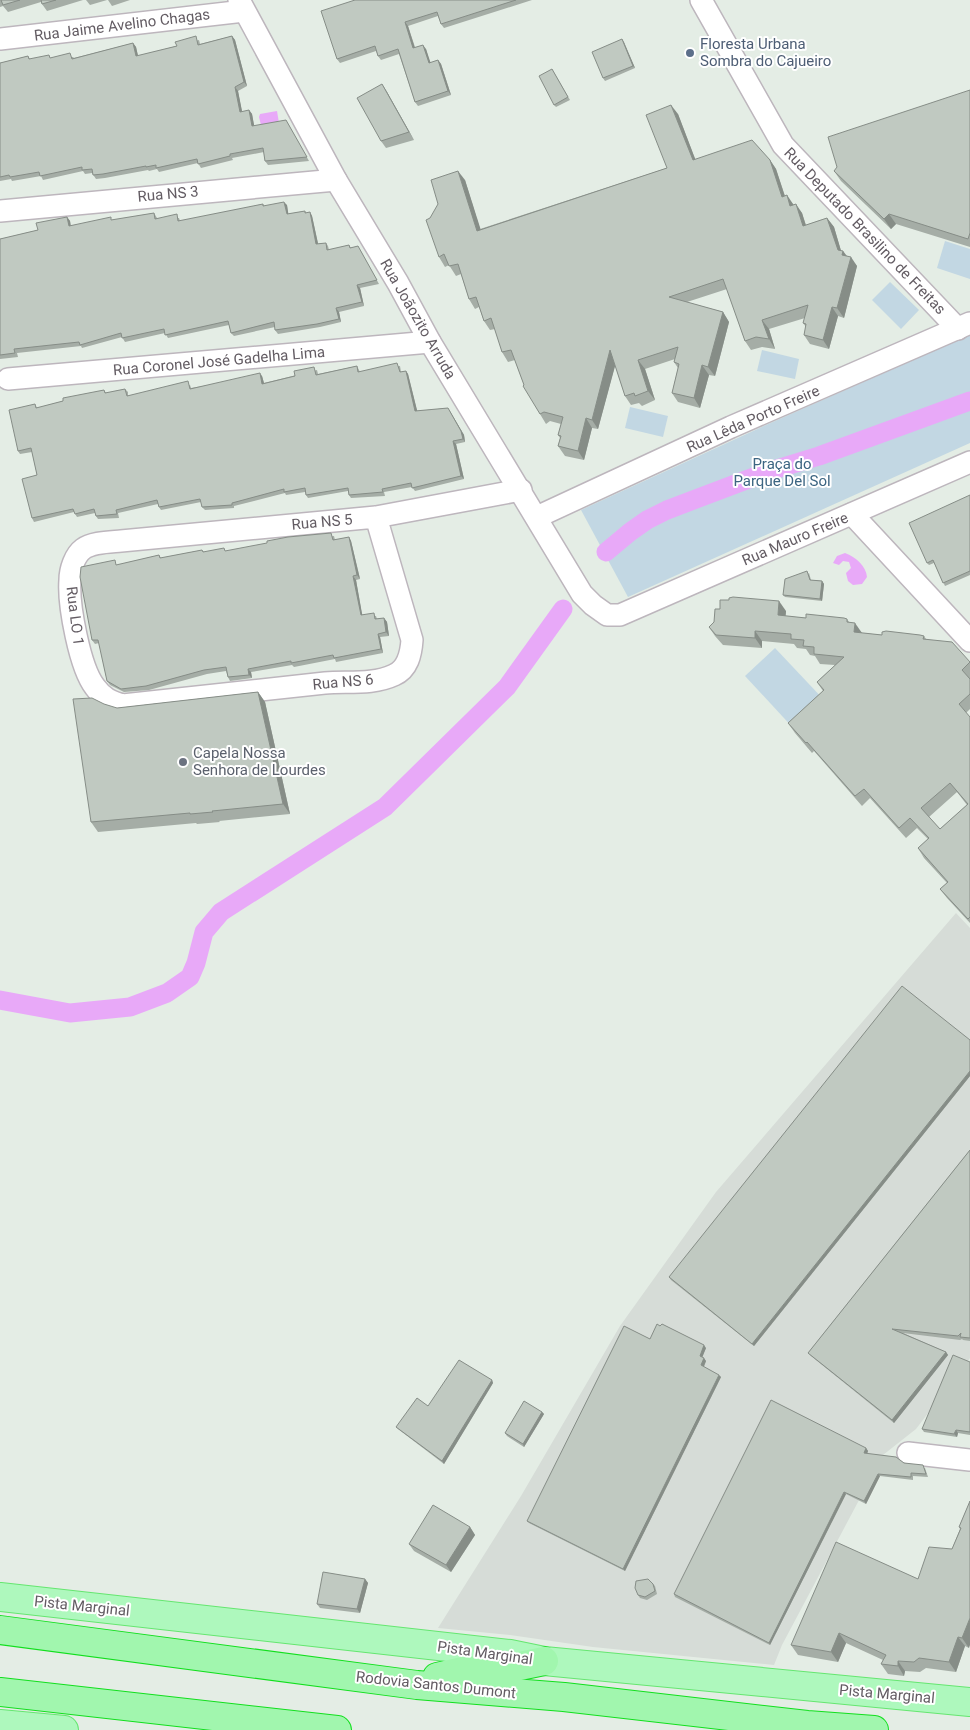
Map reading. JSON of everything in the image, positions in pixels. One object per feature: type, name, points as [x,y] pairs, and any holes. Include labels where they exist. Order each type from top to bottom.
[{"type":"highway","name":"Rodovia Santos Dumont","points":[[0,1630],[418,1685],[564,1697],[807,1725],[874,1730]]},
{"type":"highway","points":[[418,1685],[463,1670],[505,1668],[544,1661]]},
{"type":"highway","points":[[0,1692],[51,1696],[237,1720],[337,1730]]},
{"type":"main road","name":"Pista Marginal","points":[[0,1597],[510,1654],[544,1661],[968,1696]]},
{"type":"main road","points":[[11,1726],[64,1730]]},
{"type":"street","name":"Rua Deputado Brasilino de Freitas","points":[[701,0],[783,145],[964,326]]},
{"type":"street","name":"Rua Jaime Avelino Chagas","points":[[0,39],[242,6]]},
{"type":"street","name":"Rua Joãozito Arruda","points":[[242,6],[336,180],[398,283],[430,342],[582,594],[607,615],[620,615]]},
{"type":"street","name":"Rua NS 3","points":[[0,211],[336,180]]},
{"type":"street","name":"Rua Lêda Porto Freire","points":[[537,517],[731,427],[964,326]]},
{"type":"street","name":"Rua Coronel José Gadelha Lima","points":[[8,379],[430,342]]},
{"type":"street","name":"Rua Mauro Freire","points":[[620,615],[970,462]]},
{"type":"street","name":"Rua NS 5","points":[[121,540],[376,518],[521,490]]},
{"type":"street","points":[[852,514],[970,641]]},
{"type":"street","name":"Rua NS 6","points":[[123,705],[328,683],[379,680],[400,672],[411,655],[412,640],[376,518]]},
{"type":"street","name":"Rua LO 1","points":[[121,540],[84,548],[76,558],[70,580],[79,654],[93,685],[102,696],[112,703],[123,705]]},
{"type":"street","points":[[908,1453],[970,1460]]},
{"type":"shaded area","points":[[277,111],[279,123],[261,125],[260,114]]},
{"type":"shaded area","points":[[845,553],[857,559],[865,569],[867,577],[862,584],[853,585],[848,581],[846,573],[851,568],[849,562],[843,561],[839,565],[833,563],[837,556]]},
{"type":"shaded area","points":[[956,913],[970,928],[970,1358],[916,1429],[883,1455],[782,1645],[774,1665],[593,1647],[510,1635],[438,1628],[521,1496],[620,1326],[716,1192]]},
{"type":"green space","points":[[945,241],[970,249],[970,279],[937,268]]},
{"type":"green space","points":[[890,282],[919,310],[901,329],[872,300]]},
{"type":"green space","name":"Praça do Parque Del Sol","points":[[970,335],[970,443],[628,597],[581,510],[766,425]]},
{"type":"green space","points":[[762,350],[799,359],[795,379],[757,371]]},
{"type":"green space","points":[[630,407],[668,416],[663,437],[625,428]]},
{"type":"green space","points":[[775,648],[825,701],[795,730],[745,676]]},
{"type":"building","points":[[1,0],[20,0],[3,5]]},
{"type":"building","points":[[41,0],[56,0],[42,4]]},
{"type":"building","points":[[355,0],[516,0],[441,24],[437,12],[405,22],[413,48],[423,45],[429,63],[438,60],[448,91],[415,102],[398,49],[378,56],[375,46],[337,59],[321,11]]},
{"type":"building","points":[[196,36],[198,45],[232,36],[244,82],[235,87],[240,112],[249,110],[252,126],[286,120],[307,157],[265,161],[263,148],[230,154],[230,156],[198,164],[197,159],[156,168],[156,165],[146,166],[93,175],[92,169],[82,170],[82,167],[40,176],[39,172],[0,177],[0,63],[28,56],[29,59],[49,55],[50,58],[70,53],[72,59],[133,43],[136,56],[177,46],[175,42]]},
{"type":"building","points":[[622,39],[633,66],[603,78],[592,52]]},
{"type":"building","points":[[552,69],[568,97],[554,105],[539,76]]},
{"type":"building","points":[[382,84],[409,132],[381,141],[357,98]]},
{"type":"building","points":[[970,90],[970,233],[968,239],[889,214],[884,219],[834,171],[837,167],[828,137]]},
{"type":"building","points":[[671,105],[693,160],[752,140],[770,160],[782,197],[787,195],[790,206],[796,204],[803,226],[827,218],[838,250],[843,251],[842,255],[851,257],[837,308],[832,307],[823,340],[804,335],[806,324],[803,323],[808,305],[762,320],[769,339],[756,337],[745,341],[723,279],[669,297],[723,312],[708,367],[702,365],[694,398],[672,393],[679,364],[674,362],[678,347],[638,360],[648,391],[635,396],[634,393],[625,396],[610,350],[592,420],[586,418],[578,451],[558,446],[561,436],[558,435],[563,417],[544,412],[540,414],[523,386],[511,350],[502,352],[491,318],[484,321],[476,297],[469,299],[458,264],[449,266],[444,254],[439,257],[426,220],[430,218],[438,204],[431,180],[458,171],[477,231],[667,168],[646,115]]},
{"type":"building","points":[[284,202],[287,214],[310,212],[316,244],[326,243],[327,250],[349,245],[350,248],[358,246],[377,280],[357,285],[362,302],[336,308],[339,319],[275,330],[274,322],[231,333],[228,321],[165,335],[164,329],[122,338],[121,333],[80,345],[79,342],[14,349],[15,353],[0,355],[0,239],[38,230],[36,223],[67,217],[69,226],[111,217],[111,220],[154,213],[155,219],[177,214],[178,221],[263,204],[263,206]]},
{"type":"building","points":[[397,363],[400,372],[406,371],[415,411],[448,408],[461,431],[463,439],[453,441],[461,476],[412,488],[411,483],[382,489],[383,492],[349,495],[348,488],[306,495],[305,488],[284,492],[284,489],[232,503],[232,505],[202,507],[200,499],[159,507],[157,500],[116,510],[117,514],[96,516],[94,509],[75,514],[73,509],[32,518],[22,479],[37,475],[31,448],[18,451],[9,410],[35,404],[36,408],[63,401],[63,398],[104,390],[105,393],[125,389],[127,396],[188,381],[190,389],[260,373],[262,384],[295,376],[294,371],[314,367],[316,375],[357,366],[358,372]]},
{"type":"building","points":[[970,495],[970,571],[943,583],[933,560],[927,563],[909,523]]},
{"type":"building","points":[[331,533],[333,540],[349,537],[357,575],[353,576],[361,615],[374,613],[375,619],[384,618],[386,632],[378,634],[381,649],[334,658],[333,655],[248,669],[249,675],[228,677],[226,667],[204,670],[146,686],[121,689],[107,681],[98,640],[92,640],[80,577],[81,567],[115,560],[116,565],[159,555],[160,558],[202,550],[203,552],[224,548],[225,551],[288,537]]},
{"type":"building","points":[[807,571],[810,580],[822,581],[820,599],[783,595],[785,579]]},
{"type":"building","points":[[729,598],[779,601],[778,615],[806,618],[806,614],[844,618],[847,619],[847,622],[855,623],[854,632],[882,635],[882,632],[886,631],[920,635],[924,636],[923,639],[952,642],[970,662],[962,670],[970,679],[970,694],[959,704],[970,717],[970,917],[968,919],[940,889],[948,882],[918,848],[929,838],[910,818],[899,828],[864,789],[855,796],[788,723],[824,690],[817,682],[844,657],[814,654],[814,647],[803,646],[804,640],[791,639],[791,634],[755,631],[755,638],[716,635],[709,627],[714,622],[715,609],[720,609],[720,600],[729,600]],"holes":[[[950,783],[968,804],[940,829],[921,808]]]},
{"type":"building","name":"Capela Nossa Senhora de Lourdes","points":[[258,692],[283,804],[91,822],[73,699],[92,698],[117,708]]},
{"type":"building","points":[[902,986],[970,1040],[970,1071],[752,1344],[669,1277]]},
{"type":"building","points":[[970,1150],[970,1338],[960,1337],[961,1333],[958,1336],[892,1329],[946,1352],[892,1420],[808,1353]]},
{"type":"building","points":[[657,1324],[660,1326],[662,1324],[704,1345],[700,1356],[704,1358],[701,1365],[719,1375],[623,1569],[527,1521],[624,1326],[650,1339]]},
{"type":"building","points":[[953,1355],[970,1362],[970,1432],[956,1430],[954,1434],[922,1429]]},
{"type":"building","points":[[459,1360],[492,1380],[442,1461],[396,1427],[417,1398],[428,1406]]},
{"type":"building","points":[[771,1400],[866,1448],[864,1453],[896,1457],[904,1463],[923,1465],[926,1474],[911,1473],[911,1477],[878,1474],[864,1501],[844,1492],[769,1643],[674,1594]]},
{"type":"building","points":[[524,1401],[542,1412],[523,1444],[505,1433]]},
{"type":"building","points":[[970,1501],[970,1618],[962,1638],[958,1637],[949,1662],[919,1658],[914,1662],[898,1661],[898,1666],[881,1664],[886,1655],[839,1633],[831,1652],[791,1645],[836,1542],[918,1579],[929,1547],[952,1549]]},
{"type":"building","points":[[433,1505],[470,1527],[446,1565],[409,1544]]},
{"type":"building","points":[[323,1572],[365,1579],[357,1609],[317,1604]]},
{"type":"building","points":[[648,1579],[653,1584],[655,1591],[645,1597],[638,1595],[635,1588],[636,1581]]},
{"type":"waterway","points":[[606,552],[647,520],[667,510],[770,471],[819,456],[970,401]]},
{"type":"waterway","points":[[0,1000],[70,1013],[130,1007],[167,993],[190,977],[196,963],[204,932],[221,912],[385,807],[507,687],[563,609]]},
{"type":"place","name":"Floresta Urbana Sombra do Cajueiro","points":[[690,53]]},
{"type":"place","name":"Capela Nossa Senhora de Lourdes","points":[[183,762]]}]
